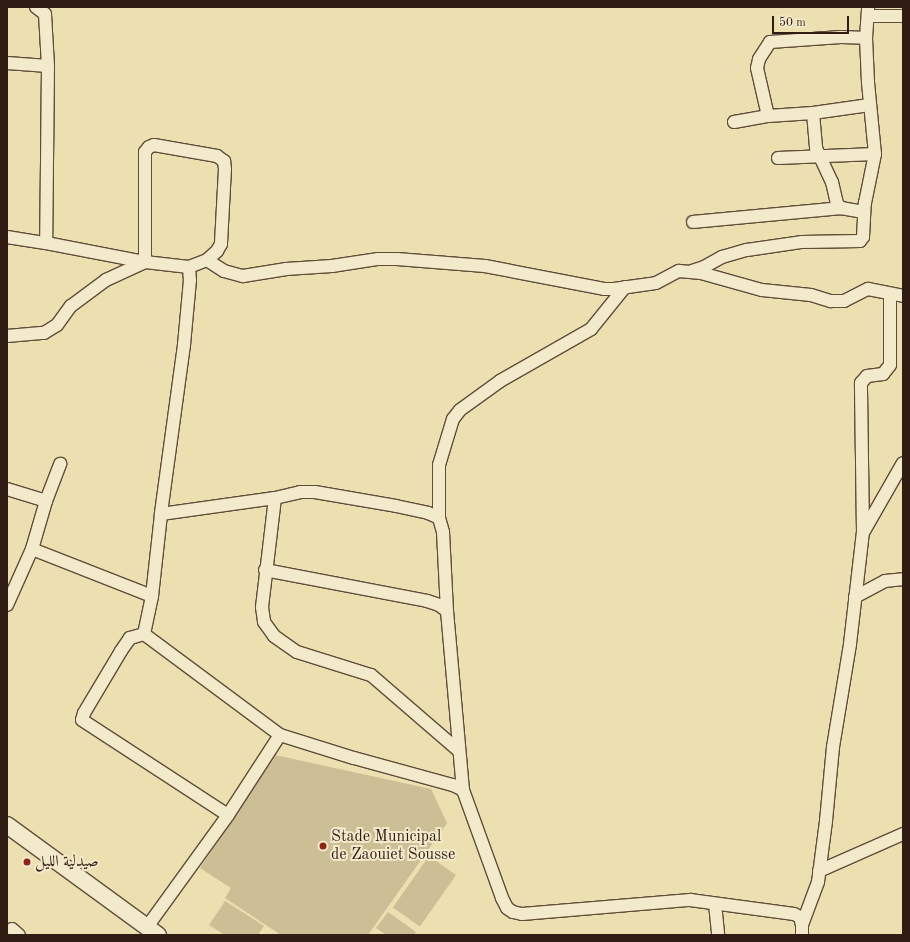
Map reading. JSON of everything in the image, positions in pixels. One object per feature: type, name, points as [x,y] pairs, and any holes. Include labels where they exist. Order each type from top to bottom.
[{"type":"street","points":[[36,7],[44,14],[48,66],[46,243]]},
{"type":"street","points":[[688,271],[704,267],[727,255],[760,248],[802,242],[860,241],[862,237],[864,212],[875,154],[869,105],[866,38],[868,12],[903,16]]},
{"type":"street","points":[[768,116],[757,68],[759,59],[770,42],[829,37],[866,38]]},
{"type":"street","points":[[7,63],[48,66]]},
{"type":"street","points":[[734,122],[768,116],[813,113],[869,105]]},
{"type":"street","points":[[813,113],[814,135],[819,156],[827,169],[837,204],[841,208]]},
{"type":"street","points":[[7,238],[46,243],[144,262],[189,266],[207,260],[217,252],[221,244],[225,169],[224,161],[217,156],[154,145],[149,147],[145,152],[144,262]]},
{"type":"street","points":[[778,158],[875,154]]},
{"type":"street","points":[[692,222],[841,208],[864,212]]},
{"type":"street","points":[[207,260],[224,271],[243,276],[286,269],[332,266],[378,259],[397,259],[486,266],[604,289],[656,283],[679,271],[688,271],[708,274],[762,290],[811,295],[831,301],[844,301],[868,289],[903,296]]},
{"type":"street","points":[[7,336],[44,333],[57,326],[71,306],[106,280],[144,262]]},
{"type":"street","points":[[144,634],[152,596],[161,514],[184,345],[190,280],[189,266]]},
{"type":"street","points":[[625,287],[591,329],[500,381],[460,410],[453,420],[439,465],[439,518],[443,532],[447,611],[463,790],[502,898],[507,908],[513,912],[522,914],[690,900],[794,914],[800,917],[802,930]]},
{"type":"street","points":[[802,930],[818,882],[833,747],[856,597],[863,532],[860,388],[864,378],[867,376],[883,374],[890,365],[890,294]]},
{"type":"street","points":[[863,532],[903,463]]},
{"type":"street","points":[[7,605],[32,549],[46,501],[60,464]]},
{"type":"street","points":[[7,489],[46,501]]},
{"type":"street","points":[[161,514],[275,498],[300,492],[315,492],[396,506],[439,518]]},
{"type":"street","points":[[275,498],[275,508],[265,570],[262,607],[264,622],[274,636],[297,652],[371,675],[460,750]]},
{"type":"street","points":[[32,549],[152,596]]},
{"type":"street","points":[[265,570],[427,601],[439,605],[447,611]]},
{"type":"street","points":[[856,597],[884,581],[903,579]]},
{"type":"street","points":[[144,634],[280,735],[354,758],[453,784],[463,790]]},
{"type":"street","points":[[144,634],[130,638],[84,713],[82,720],[228,815]]},
{"type":"street","points":[[7,825],[152,931],[280,735]]},
{"type":"street","points":[[819,871],[903,834]]},
{"type":"street","points":[[715,904],[718,935]]},
{"type":"shaded area","name":"Stade Municipal de Zaouiet Sousse","points":[[275,755],[431,789],[447,823],[368,935],[281,935],[225,898],[231,888],[200,868]]},
{"type":"shaded area","points":[[429,856],[456,875],[420,927],[393,908]]},
{"type":"shaded area","points":[[225,901],[264,926],[258,935],[225,935],[209,925]]},
{"type":"shaded area","points":[[388,912],[416,932],[414,935],[386,935],[376,928]]},
{"type":"place","name":"Stade Municipal de Zaouiet Sousse","points":[[323,846]]},
{"type":"place","name":"صيدلية الليل","points":[[27,862]]}]
